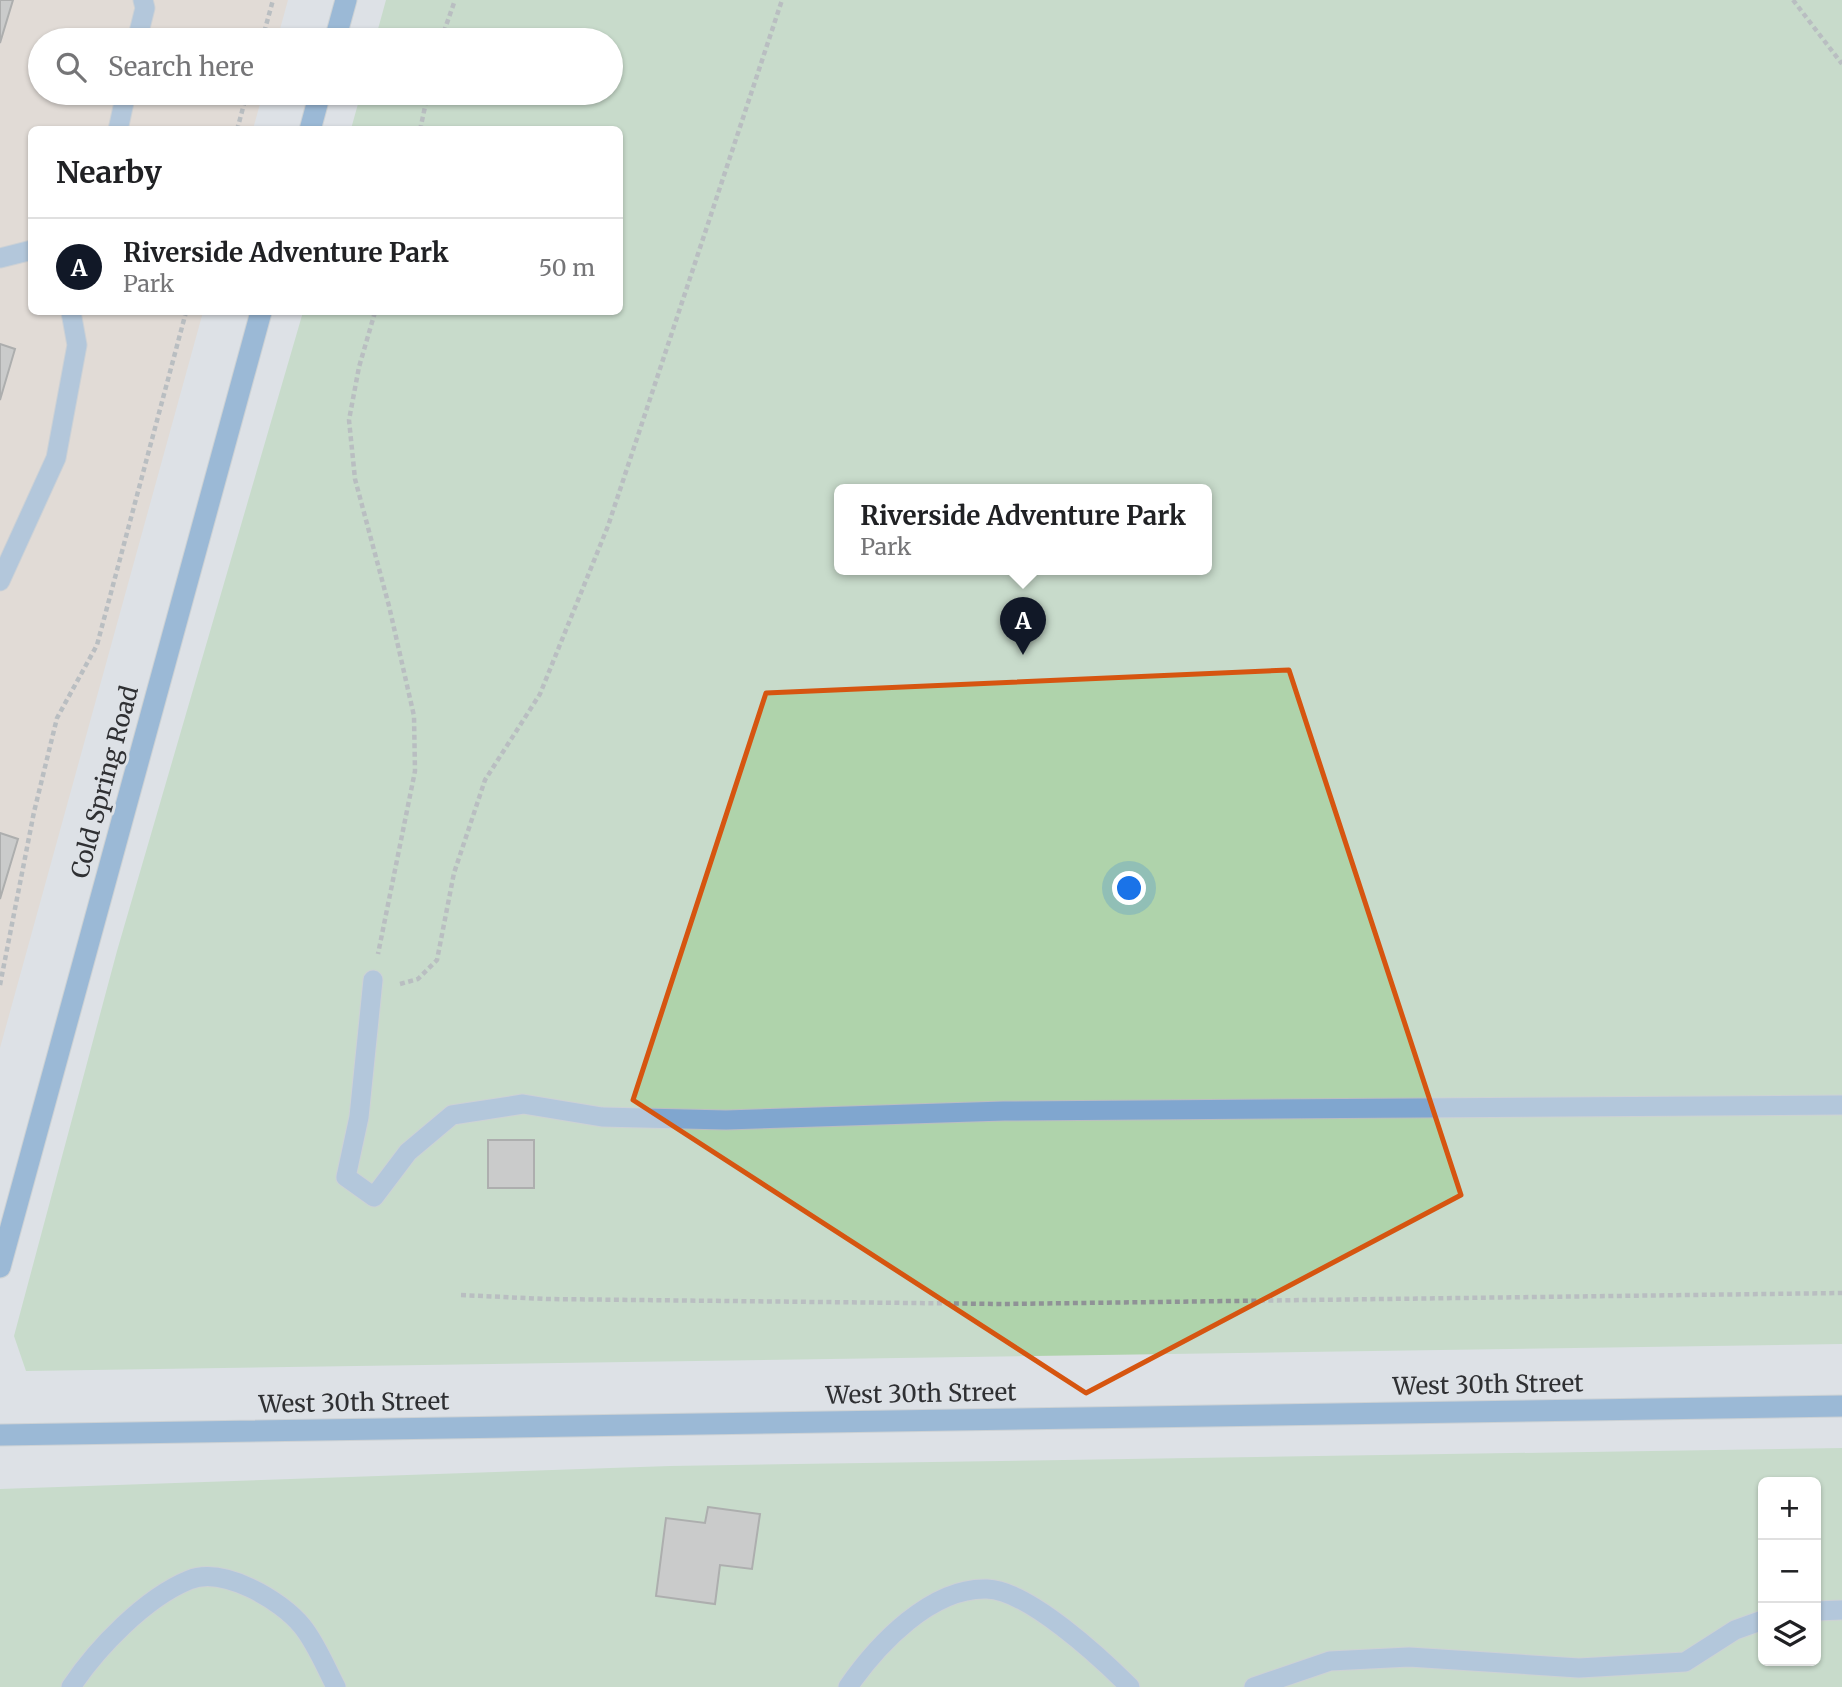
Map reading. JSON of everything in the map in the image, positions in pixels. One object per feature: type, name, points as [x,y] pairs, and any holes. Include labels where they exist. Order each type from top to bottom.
[{"type":"main road","points":[[338,28],[345,0]]},
{"type":"main road","points":[[311,126],[317,105]]},
{"type":"main road","name":"Cold Spring Road","points":[[0,1267],[260,315]]},
{"type":"main road","name":"West 30th Street","points":[[0,1435],[1842,1406]]},
{"type":"lane","points":[[140,28],[143,0]]},
{"type":"lane","points":[[119,126],[123,105]]},
{"type":"lane","points":[[0,258],[28,251]]},
{"type":"lane","points":[[0,581],[56,458],[77,345],[72,315]]},
{"type":"lane","points":[[373,980],[359,1116],[346,1177],[374,1197],[408,1152],[452,1115],[523,1104],[603,1116],[726,1120],[1004,1111],[1842,1105]]},
{"type":"lane","points":[[71,1687],[90,1658],[135,1617],[153,1601],[191,1578],[231,1580],[265,1594],[302,1626],[336,1687]]},
{"type":"lane","points":[[848,1687],[911,1619],[956,1592],[988,1589],[1014,1596],[1052,1620],[1096,1653],[1130,1687]]},
{"type":"lane","points":[[1821,1611],[1842,1610]]},
{"type":"lane","points":[[1254,1687],[1330,1661],[1343,1660],[1409,1657],[1579,1668],[1685,1662],[1735,1630],[1758,1622]]},
{"type":"path","points":[[265,28],[273,0]]},
{"type":"path","points":[[445,28],[455,0]]},
{"type":"path","points":[[374,315],[359,367],[349,420],[355,479],[389,606],[414,716],[415,771],[373,980],[394,986],[418,979],[438,960],[454,873],[485,780],[540,694],[608,526],[782,0]]},
{"type":"path","points":[[1793,0],[1842,64]]},
{"type":"path","points":[[238,126],[244,105]]},
{"type":"path","points":[[421,126],[425,105]]},
{"type":"path","points":[[0,985],[34,811],[57,718],[97,645],[186,315]]},
{"type":"path","points":[[461,1295],[546,1299],[1003,1304],[1842,1293]]},
{"type":"highlighted area","points":[[1289,670],[1461,1195],[1086,1393],[633,1100],[766,693]]},
{"type":"shaded area","points":[[0,0],[288,0],[280,28],[28,28],[28,105],[260,105],[254,126],[28,126],[28,315],[202,315],[0,1048]]},
{"type":"green space","points":[[386,0],[1842,0],[1842,1344],[26,1371],[14,1336],[117,951],[302,315],[623,315],[623,126],[352,126],[358,105],[623,105],[623,28],[378,28]]},
{"type":"green space","points":[[1842,1448],[1842,1687],[0,1687],[0,1489],[670,1466]]},
{"type":"building","points":[[0,0],[13,0],[0,43]]},
{"type":"building","points":[[0,344],[15,349],[0,400]]},
{"type":"building","points":[[0,833],[18,839],[0,899]]},
{"type":"building","points":[[488,1140],[534,1140],[534,1188],[488,1188]]},
{"type":"building","points":[[708,1507],[760,1514],[752,1569],[720,1565],[715,1604],[656,1596],[666,1518],[705,1523]]},
{"type":"place","name":"Riverside Adventure Park","points":[[1023,655]]}]
